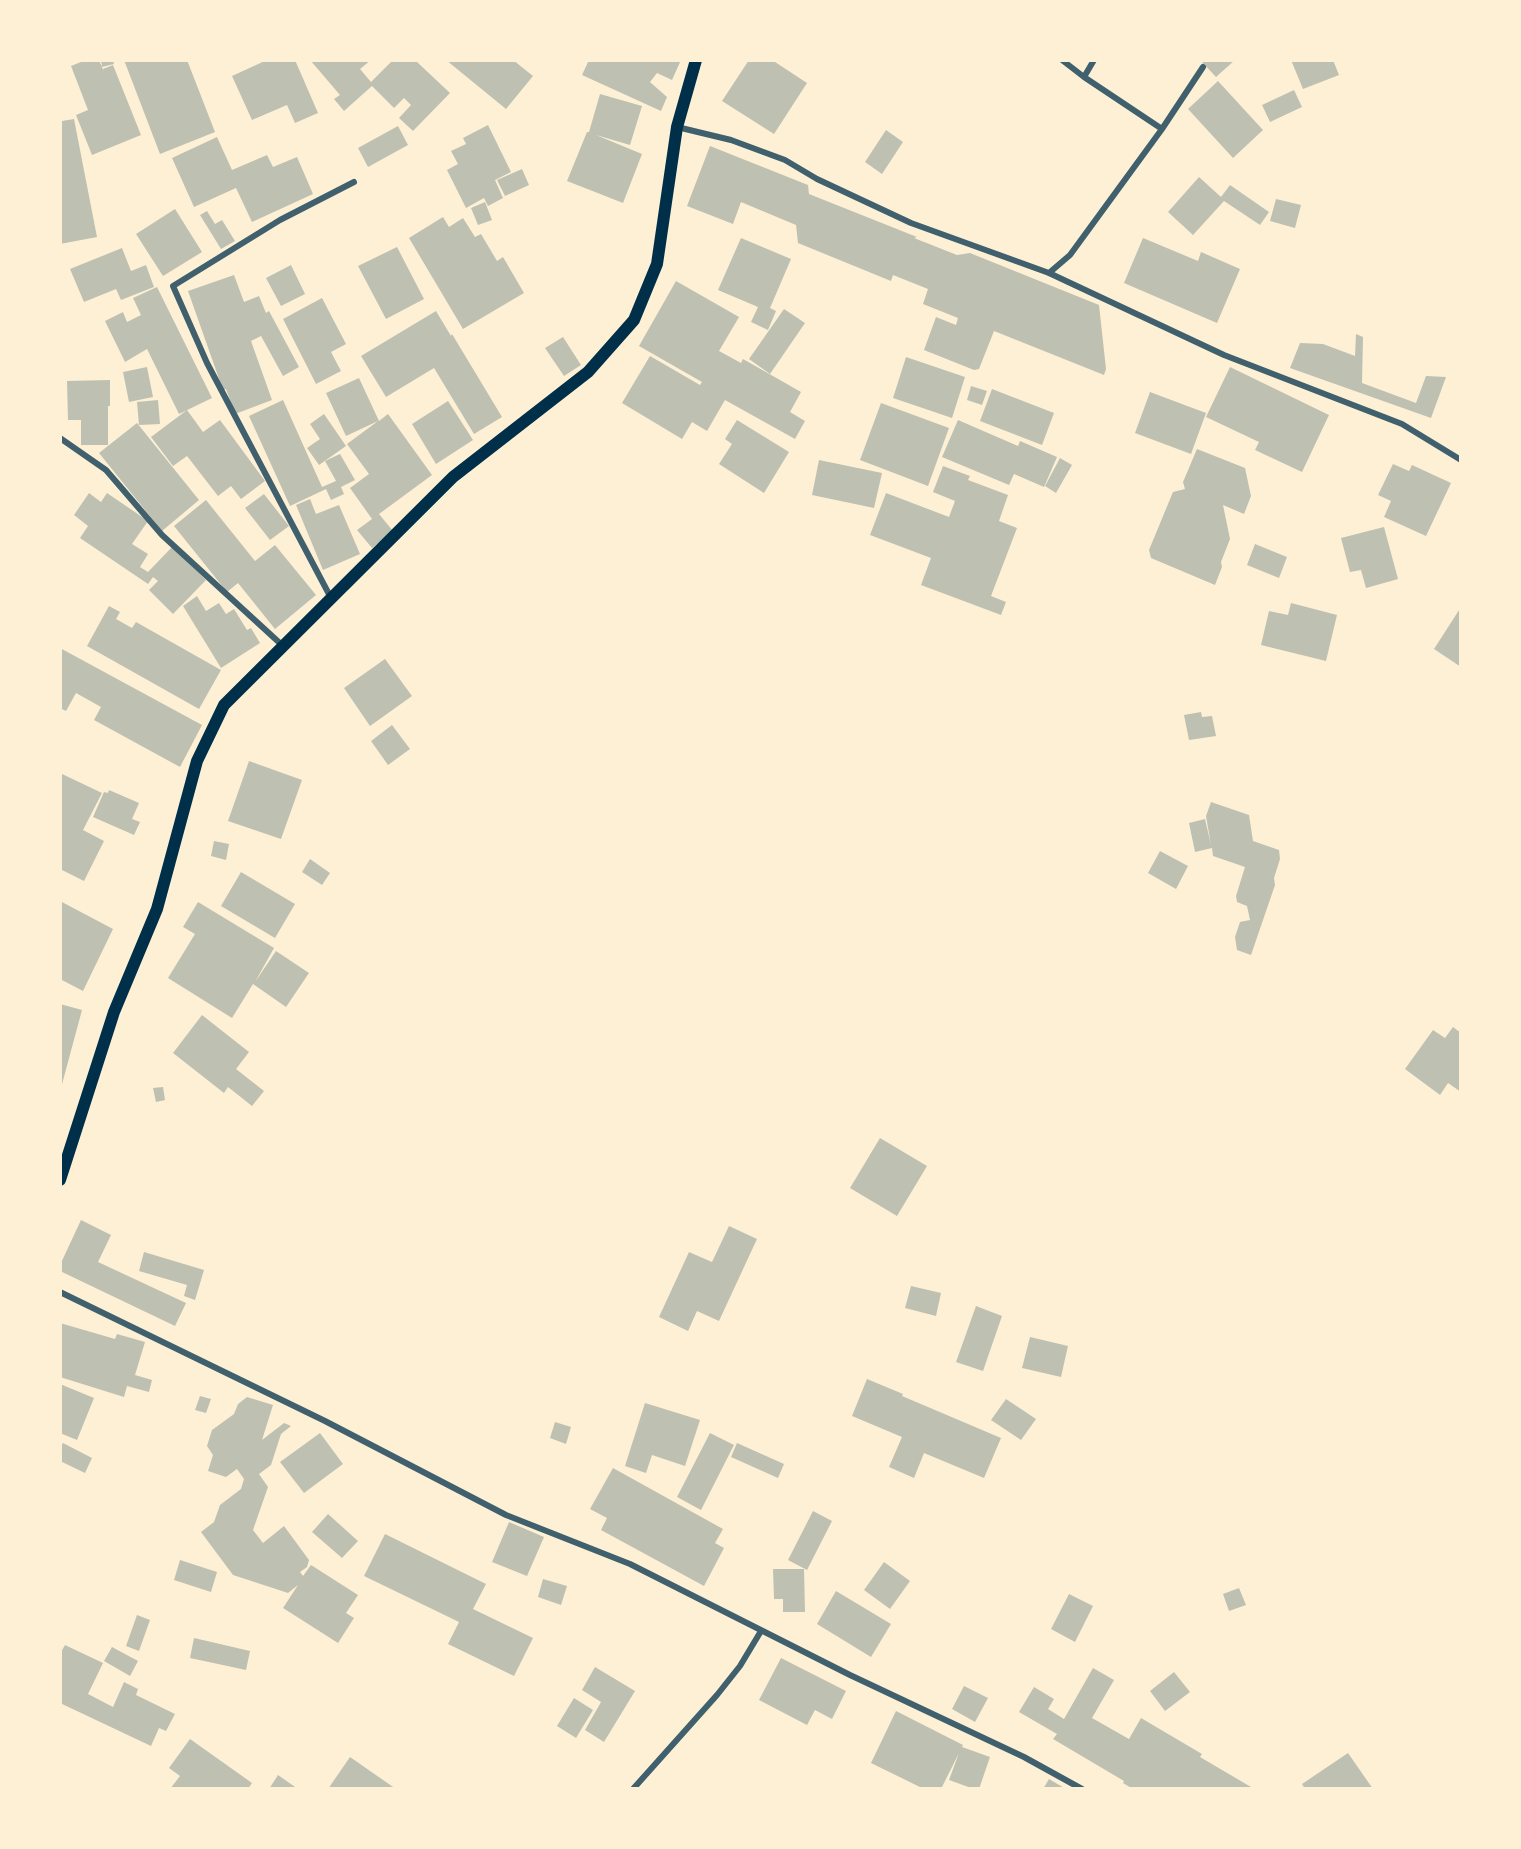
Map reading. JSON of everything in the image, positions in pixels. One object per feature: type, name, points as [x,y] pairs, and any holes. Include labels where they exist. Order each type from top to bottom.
[{"type":"main road","points":[[60,1180],[114,1012],[157,909],[197,761],[224,705],[453,477],[588,372],[634,320],[657,264],[676,127],[696,60]]},
{"type":"street","points":[[1062,60],[1162,129]]},
{"type":"street","points":[[1084,77],[1094,60]]},
{"type":"street","points":[[1049,273],[1070,255],[1162,129],[1203,67]]},
{"type":"street","points":[[676,127],[731,140],[785,160],[817,179],[911,223],[1049,273],[1224,355],[1402,424],[1461,460]]},
{"type":"street","points":[[332,599],[207,363],[173,286],[280,220],[354,182]]},
{"type":"street","points":[[60,438],[106,470],[162,535],[284,646]]},
{"type":"street","points":[[60,1292],[325,1421],[506,1515],[630,1564],[850,1676],[1024,1757],[1082,1789]]},
{"type":"street","points":[[633,1789],[717,1695],[740,1666],[761,1631]]},
{"type":"building","points":[[86,60],[99,60],[104,72],[103,69],[113,65],[141,135],[92,155],[76,115],[88,110],[71,66]]},
{"type":"building","points":[[101,60],[113,60],[114,64],[102,67]]},
{"type":"building","points":[[124,60],[187,60],[215,132],[160,154]]},
{"type":"building","points":[[267,60],[295,60],[318,113],[295,123],[287,105],[252,120],[232,76]]},
{"type":"building","points":[[310,60],[371,60],[360,69],[371,82],[393,60],[413,60],[450,93],[413,131],[399,118],[411,105],[404,98],[394,108],[372,86],[344,111],[334,99],[340,95]]},
{"type":"building","points":[[446,60],[513,60],[533,76],[506,109]]},
{"type":"building","points":[[589,60],[681,60],[672,80],[657,73],[650,82],[667,97],[661,111],[582,75]]},
{"type":"building","points":[[749,60],[772,60],[807,83],[774,134],[722,101]]},
{"type":"building","points":[[1204,60],[1235,60],[1216,77],[1202,62]]},
{"type":"building","points":[[1291,60],[1333,60],[1339,75],[1303,89]]},
{"type":"building","points":[[1218,81],[1263,130],[1233,158],[1188,109]]},
{"type":"building","points":[[1294,90],[1302,107],[1270,122],[1262,105]]},
{"type":"building","points":[[600,94],[642,106],[630,145],[596,135],[642,154],[623,203],[567,181],[587,132],[589,132]]},
{"type":"building","points":[[60,116],[62,121],[74,119],[97,237],[60,244]]},
{"type":"building","points":[[488,125],[511,172],[495,180],[503,198],[488,206],[484,198],[466,208],[447,170],[458,164],[451,151],[466,144],[463,138]]},
{"type":"building","points":[[398,126],[408,145],[368,167],[358,148]]},
{"type":"building","points":[[886,130],[903,142],[882,174],[865,162]]},
{"type":"building","points":[[217,137],[232,170],[267,155],[273,167],[297,157],[313,194],[252,222],[236,188],[194,207],[172,158]]},
{"type":"building","points":[[710,146],[808,185],[809,194],[917,237],[914,238],[957,255],[970,253],[1099,305],[1106,369],[1104,375],[994,331],[979,369],[974,370],[924,350],[936,317],[956,325],[958,318],[923,304],[928,289],[893,275],[891,281],[798,243],[796,225],[741,202],[733,224],[687,206]]},
{"type":"building","points":[[522,169],[529,185],[505,196],[497,180]]},
{"type":"building","points":[[1199,177],[1221,197],[1230,185],[1269,212],[1260,225],[1224,201],[1193,235],[1168,212]]},
{"type":"building","points":[[1276,199],[1301,205],[1295,228],[1270,221]]},
{"type":"building","points":[[485,202],[492,220],[478,225],[471,208]]},
{"type":"building","points":[[175,209],[202,252],[163,276],[136,234]]},
{"type":"building","points":[[207,211],[215,224],[222,220],[235,241],[221,249],[200,215]]},
{"type":"building","points":[[443,217],[449,227],[463,218],[475,237],[481,234],[497,261],[503,257],[524,293],[463,329],[409,238]]},
{"type":"building","points":[[741,238],[791,259],[770,308],[776,311],[768,330],[751,322],[758,307],[718,290]]},
{"type":"building","points":[[1143,238],[1198,261],[1201,252],[1240,269],[1217,323],[1124,283]]},
{"type":"building","points":[[397,247],[424,299],[386,319],[358,266]]},
{"type":"building","points":[[122,248],[131,271],[146,265],[154,287],[121,300],[116,289],[84,302],[70,269]]},
{"type":"building","points":[[291,265],[305,294],[281,306],[266,278]]},
{"type":"building","points":[[234,275],[244,302],[259,296],[266,313],[269,311],[299,367],[283,376],[261,336],[251,341],[272,400],[235,414],[226,389],[223,390],[188,291]]},
{"type":"building","points":[[676,281],[739,317],[719,351],[741,363],[743,359],[801,392],[790,412],[805,421],[795,439],[725,400],[707,431],[692,422],[682,439],[622,403],[650,356],[700,385],[702,382],[639,346]]},
{"type":"building","points":[[157,287],[212,398],[179,414],[147,349],[125,362],[105,321],[123,312],[127,322],[141,315],[133,298]]},
{"type":"building","points":[[322,298],[346,344],[331,352],[341,371],[316,384],[283,319]]},
{"type":"building","points":[[784,309],[805,323],[770,374],[749,359]]},
{"type":"building","points":[[436,311],[502,417],[474,434],[434,368],[386,397],[361,356]]},
{"type":"building","points":[[1356,334],[1363,337],[1362,383],[1416,403],[1426,376],[1446,377],[1431,418],[1290,368],[1300,343],[1323,344],[1355,356]]},
{"type":"building","points":[[563,337],[581,365],[564,376],[545,348]]},
{"type":"building","points":[[906,357],[965,377],[952,418],[893,398]]},
{"type":"building","points":[[147,367],[153,397],[129,402],[123,372]]},
{"type":"building","points":[[1230,367],[1329,415],[1302,472],[1255,450],[1259,442],[1206,417]]},
{"type":"building","points":[[359,378],[379,421],[388,414],[432,475],[379,514],[393,531],[372,548],[357,530],[372,519],[350,488],[369,474],[347,444],[378,421],[346,436],[326,393]]},
{"type":"building","points":[[110,380],[108,445],[81,445],[81,420],[68,420],[67,381]]},
{"type":"building","points":[[971,386],[987,391],[982,405],[967,400]]},
{"type":"building","points":[[992,389],[1054,413],[1042,445],[980,421]]},
{"type":"building","points":[[1150,392],[1206,413],[1191,454],[1135,433]]},
{"type":"building","points":[[158,400],[160,424],[139,425],[137,402]]},
{"type":"building","points":[[283,400],[322,487],[336,481],[325,461],[340,454],[355,480],[341,487],[344,494],[331,500],[326,489],[290,506],[249,416]]},
{"type":"building","points":[[448,401],[473,440],[436,464],[412,424]]},
{"type":"building","points":[[881,403],[949,428],[928,486],[860,460]]},
{"type":"building","points":[[187,410],[203,432],[220,420],[265,481],[241,499],[231,486],[218,496],[187,456],[173,466],[151,437]]},
{"type":"building","points":[[324,414],[346,446],[319,465],[307,448],[320,439],[310,424]]},
{"type":"building","points":[[737,420],[789,452],[764,493],[719,464],[732,444],[725,439]]},
{"type":"building","points":[[958,420],[1018,446],[1020,441],[1057,457],[1044,487],[1014,474],[1009,485],[942,457]]},
{"type":"building","points":[[137,423],[199,500],[162,531],[99,453]]},
{"type":"building","points":[[1197,449],[1245,468],[1251,496],[1244,514],[1223,505],[1230,539],[1215,585],[1151,558],[1149,550],[1173,492],[1185,489],[1183,482]]},
{"type":"building","points":[[1060,458],[1072,465],[1056,493],[1045,486]]},
{"type":"building","points":[[819,460],[882,473],[874,508],[812,495]]},
{"type":"building","points":[[1393,464],[1409,471],[1412,465],[1451,483],[1426,536],[1384,517],[1391,501],[1378,495]]},
{"type":"building","points":[[943,466],[970,476],[968,480],[1008,495],[999,521],[1017,528],[991,596],[1006,602],[1001,615],[921,585],[931,558],[870,535],[886,493],[949,517],[955,501],[933,492]]},
{"type":"building","points":[[89,493],[101,502],[107,493],[148,521],[132,544],[148,554],[140,567],[148,572],[172,547],[206,580],[173,614],[149,590],[158,581],[153,577],[148,584],[80,538],[88,526],[74,515]]},
{"type":"building","points":[[264,494],[289,526],[270,540],[245,508]]},
{"type":"building","points":[[310,499],[316,514],[339,505],[360,554],[323,570],[296,505]]},
{"type":"building","points":[[206,500],[255,561],[275,545],[316,595],[275,629],[238,583],[227,592],[174,526]]},
{"type":"building","points":[[1384,527],[1398,579],[1366,588],[1361,570],[1350,572],[1341,538]]},
{"type":"building","points":[[1255,544],[1287,557],[1279,578],[1247,565]]},
{"type":"building","points":[[197,596],[206,611],[219,603],[226,614],[234,609],[247,630],[251,628],[260,643],[221,668],[183,606]]},
{"type":"building","points":[[1291,603],[1337,615],[1326,661],[1261,645],[1269,611],[1288,615]]},
{"type":"building","points":[[109,606],[120,612],[116,619],[132,628],[136,622],[221,670],[199,709],[87,646]]},
{"type":"building","points":[[1461,607],[1461,667],[1434,649]]},
{"type":"building","points":[[60,648],[202,725],[180,767],[94,720],[101,707],[76,693],[66,711],[60,708]]},
{"type":"building","points":[[385,659],[412,696],[370,726],[344,688]]},
{"type":"building","points":[[1201,712],[1202,717],[1212,716],[1216,736],[1189,740],[1184,715]]},
{"type":"building","points":[[392,725],[410,749],[388,765],[371,741]]},
{"type":"building","points":[[249,761],[302,780],[281,839],[228,821]]},
{"type":"building","points":[[60,773],[102,793],[83,830],[104,841],[84,881],[60,869]]},
{"type":"building","points":[[109,790],[139,803],[132,819],[140,822],[134,835],[93,817],[104,792],[108,793]]},
{"type":"building","points":[[1211,802],[1249,815],[1253,841],[1279,850],[1280,859],[1274,878],[1275,885],[1251,955],[1237,950],[1235,937],[1240,922],[1250,920],[1247,906],[1237,902],[1236,896],[1245,867],[1213,856],[1212,848],[1195,852],[1189,823],[1205,819],[1211,845],[1206,816]]},
{"type":"building","points":[[214,841],[229,844],[226,860],[211,856]]},
{"type":"building","points":[[1160,851],[1188,866],[1176,889],[1148,873]]},
{"type":"building","points":[[310,859],[330,873],[322,885],[302,872]]},
{"type":"building","points":[[241,872],[295,904],[275,938],[221,906]]},
{"type":"building","points":[[60,901],[113,929],[83,991],[60,979],[62,969],[60,968]]},
{"type":"building","points":[[198,902],[274,948],[255,982],[276,951],[309,973],[286,1007],[253,984],[232,1018],[168,978],[195,934],[183,927]]},
{"type":"building","points":[[60,1004],[82,1010],[61,1088],[60,1088]]},
{"type":"building","points":[[202,1015],[249,1052],[236,1069],[264,1091],[252,1106],[228,1087],[224,1093],[173,1053]]},
{"type":"building","points":[[1453,1027],[1461,1033],[1461,1092],[1448,1083],[1440,1095],[1405,1069],[1433,1030],[1445,1038]]},
{"type":"building","points":[[163,1087],[165,1100],[156,1102],[153,1088]]},
{"type":"building","points":[[880,1138],[927,1166],[897,1216],[850,1188]]},
{"type":"building","points":[[81,1220],[111,1235],[98,1262],[186,1303],[175,1326],[60,1271],[60,1265]]},
{"type":"building","points":[[729,1226],[757,1239],[719,1321],[697,1311],[688,1331],[659,1317],[689,1252],[712,1262]]},
{"type":"building","points":[[144,1252],[204,1270],[195,1300],[184,1296],[187,1285],[139,1271]]},
{"type":"building","points":[[911,1286],[941,1293],[936,1316],[905,1308]]},
{"type":"building","points":[[976,1306],[1002,1316],[983,1371],[956,1362]]},
{"type":"building","points":[[60,1323],[115,1339],[117,1334],[145,1342],[135,1375],[152,1380],[149,1392],[127,1386],[124,1397],[60,1377]]},
{"type":"building","points":[[1030,1337],[1068,1346],[1061,1377],[1022,1368]]},
{"type":"building","points":[[867,1379],[1001,1438],[984,1478],[924,1453],[914,1478],[889,1467],[902,1437],[852,1416]]},
{"type":"building","points":[[60,1384],[94,1398],[77,1440],[60,1433]]},
{"type":"building","points":[[200,1396],[211,1399],[206,1413],[195,1410]]},
{"type":"building","points":[[247,1397],[273,1405],[262,1440],[284,1423],[291,1426],[281,1434],[271,1465],[259,1474],[268,1487],[253,1530],[263,1543],[284,1526],[309,1560],[307,1567],[300,1572],[303,1576],[311,1565],[358,1595],[346,1613],[354,1618],[338,1643],[283,1608],[298,1585],[288,1593],[233,1575],[201,1532],[214,1522],[220,1505],[241,1489],[244,1479],[237,1469],[226,1477],[208,1471],[213,1455],[207,1446],[212,1430],[234,1414],[238,1404]]},
{"type":"building","points":[[1006,1399],[1036,1419],[1021,1440],[991,1420]]},
{"type":"building","points":[[645,1403],[700,1420],[685,1466],[652,1455],[646,1473],[625,1466]]},
{"type":"building","points":[[555,1422],[571,1427],[566,1444],[550,1438]]},
{"type":"building","points":[[320,1433],[343,1464],[304,1493],[280,1462]]},
{"type":"building","points":[[710,1433],[734,1445],[701,1510],[677,1497]]},
{"type":"building","points":[[63,1443],[92,1458],[85,1473],[60,1461],[60,1448]]},
{"type":"building","points":[[737,1443],[784,1464],[778,1478],[731,1457]]},
{"type":"building","points":[[613,1468],[723,1529],[715,1543],[724,1548],[704,1586],[601,1530],[607,1518],[590,1509]]},
{"type":"building","points":[[813,1511],[832,1521],[807,1570],[788,1560]]},
{"type":"building","points":[[328,1514],[358,1541],[342,1558],[312,1532]]},
{"type":"building","points":[[509,1522],[544,1537],[527,1576],[492,1562]]},
{"type":"building","points":[[385,1534],[486,1584],[473,1609],[533,1638],[514,1676],[448,1644],[459,1622],[364,1576]]},
{"type":"building","points":[[180,1560],[217,1572],[211,1592],[174,1580]]},
{"type":"building","points":[[884,1562],[910,1581],[890,1609],[864,1590]]},
{"type":"building","points":[[773,1569],[804,1569],[805,1612],[783,1612],[783,1599],[774,1599]]},
{"type":"building","points":[[543,1579],[567,1586],[561,1605],[538,1597]]},
{"type":"building","points":[[1239,1588],[1246,1605],[1229,1611],[1223,1594]]},
{"type":"building","points":[[836,1591],[891,1624],[871,1657],[817,1624]]},
{"type":"building","points":[[1069,1594],[1093,1606],[1075,1642],[1051,1629]]},
{"type":"building","points":[[137,1615],[150,1620],[139,1651],[126,1646]]},
{"type":"building","points":[[194,1638],[250,1651],[246,1670],[190,1658]]},
{"type":"building","points":[[65,1645],[103,1663],[88,1694],[113,1707],[124,1682],[138,1689],[136,1695],[175,1714],[166,1731],[159,1728],[151,1746],[60,1703],[60,1654]]},
{"type":"building","points":[[112,1647],[138,1661],[130,1676],[104,1661]]},
{"type":"building","points":[[781,1658],[846,1691],[832,1719],[815,1710],[807,1725],[759,1700]]},
{"type":"building","points":[[595,1667],[635,1691],[604,1742],[585,1730],[601,1702],[582,1690]]},
{"type":"building","points":[[1093,1668],[1114,1680],[1092,1718],[1129,1739],[1141,1718],[1202,1754],[1200,1757],[1251,1787],[1250,1789],[1133,1789],[1123,1783],[1124,1781],[1053,1739],[1057,1734],[1019,1712],[1034,1687],[1054,1699],[1048,1709],[1064,1719]]},
{"type":"building","points":[[1174,1672],[1190,1692],[1165,1711],[1150,1691]]},
{"type":"building","points":[[964,1686],[988,1698],[975,1722],[952,1709]]},
{"type":"building","points":[[574,1698],[593,1710],[576,1738],[557,1726]]},
{"type":"building","points":[[896,1711],[963,1745],[962,1747],[990,1757],[979,1789],[949,1780],[959,1753],[941,1789],[924,1789],[871,1763]]},
{"type":"building","points":[[190,1739],[252,1783],[248,1789],[170,1789],[180,1776],[169,1768]]},
{"type":"building","points":[[1348,1753],[1373,1789],[1305,1789],[1302,1784]]},
{"type":"building","points":[[350,1757],[396,1789],[328,1789]]},
{"type":"building","points":[[278,1775],[298,1789],[269,1789]]},
{"type":"building","points":[[1049,1779],[1066,1789],[1043,1789]]}]
